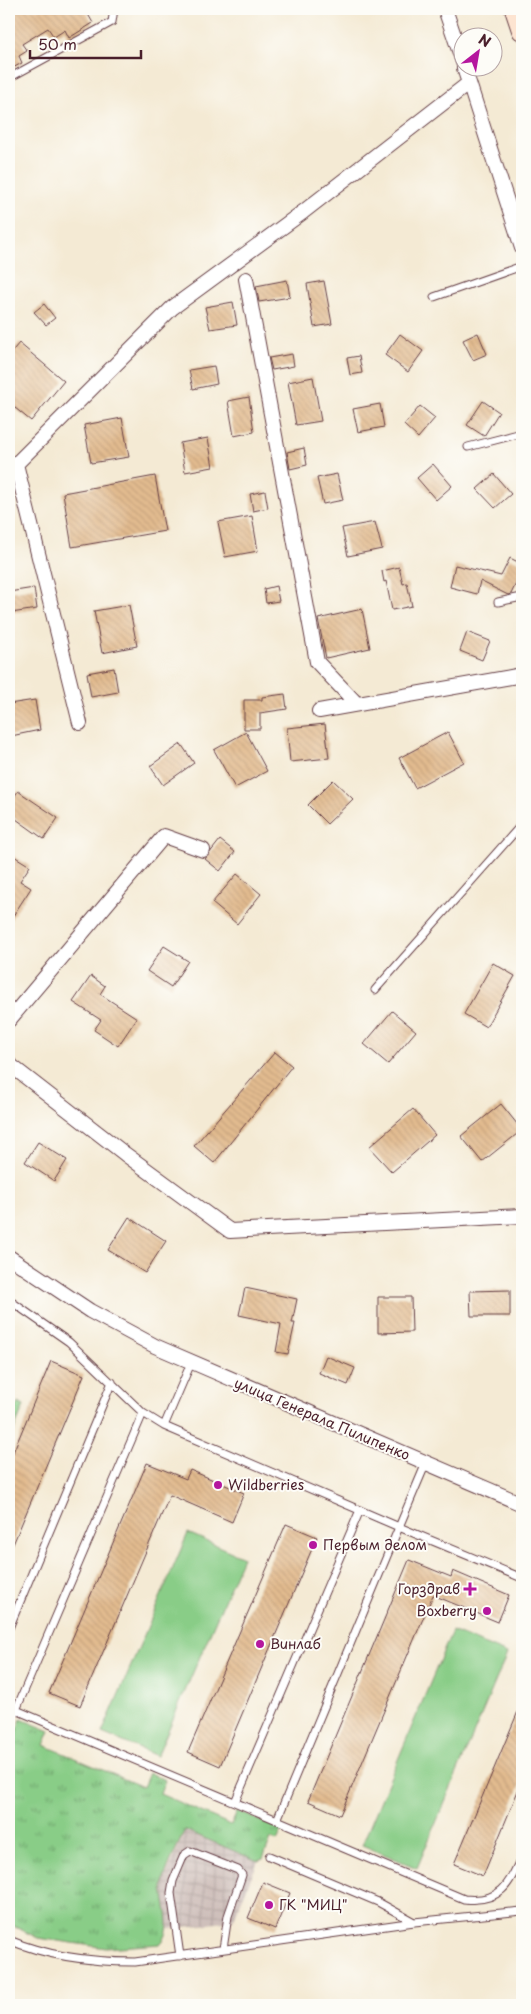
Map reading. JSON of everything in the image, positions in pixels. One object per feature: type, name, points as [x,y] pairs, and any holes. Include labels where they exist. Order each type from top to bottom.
[{"type":"street","points":[[445,9],[454,36]]},
{"type":"street","points":[[514,9],[522,30]]},
{"type":"street","points":[[468,78],[522,248]]},
{"type":"street","points":[[80,724],[11,463],[172,308],[303,212],[470,83]]},
{"type":"street","points":[[246,279],[317,662],[356,703]]},
{"type":"street","points":[[319,711],[522,675]]},
{"type":"street","points":[[9,1020],[164,836],[203,850]]},
{"type":"street","points":[[9,1064],[125,1154],[230,1231],[522,1216]]},
{"type":"street","name":"улица Генерала Пилипенко","points":[[9,1257],[66,1296],[123,1330],[191,1363],[522,1504]]},
{"type":"lane","points":[[9,78],[112,22],[114,9]]},
{"type":"lane","points":[[434,297],[522,266]]},
{"type":"lane","points":[[468,447],[522,433]]},
{"type":"lane","points":[[498,602],[522,597]]},
{"type":"lane","points":[[375,990],[522,824]]},
{"type":"lane","points":[[9,1300],[69,1342],[143,1413],[164,1426],[522,1578]]},
{"type":"lane","points":[[164,1426],[191,1363]]},
{"type":"lane","points":[[9,1628],[112,1382]]},
{"type":"lane","points":[[143,1413],[12,1709],[464,1899],[485,1899],[501,1891],[513,1877],[522,1855]]},
{"type":"lane","points":[[276,1820],[426,1463]]},
{"type":"lane","points":[[235,1802],[360,1510]]},
{"type":"lane","points":[[180,1956],[171,1893],[184,1855],[190,1850],[238,1870],[242,1875],[229,1911],[224,1949]]},
{"type":"lane","points":[[269,1856],[378,1902],[414,1922]]},
{"type":"lane","points":[[9,1940],[49,1954],[72,1959],[135,1962],[414,1922],[522,1911]]},
{"type":"shaded area","points":[[185,1830],[258,1861],[233,1921],[168,1929],[163,1882]]},
{"type":"green space","points":[[18,1403],[24,1406],[9,1442],[9,1426]]},
{"type":"green space","points":[[188,1533],[243,1557],[157,1756],[102,1733]]},
{"type":"green space","points":[[452,1631],[507,1654],[417,1868],[362,1845]]},
{"type":"green space","points":[[21,1719],[50,1731],[44,1745],[143,1787],[149,1773],[165,1780],[160,1794],[231,1825],[237,1811],[282,1830],[277,1841],[271,1839],[263,1859],[258,1861],[185,1830],[164,1880],[168,1924],[165,1938],[160,1944],[106,1948],[38,1938],[9,1924],[9,1730],[16,1733]]},
{"type":"building","points":[[9,9],[85,9],[93,23],[69,38],[65,30],[54,37],[48,28],[22,44],[27,51],[19,56],[22,63],[9,70]]},
{"type":"building","points":[[287,280],[290,297],[259,302],[256,286]]},
{"type":"building","points":[[324,281],[332,324],[314,327],[307,284]]},
{"type":"building","points":[[233,302],[237,325],[210,329],[205,307]]},
{"type":"building","points":[[44,304],[55,318],[46,325],[34,312]]},
{"type":"building","points":[[478,333],[487,354],[473,360],[463,340]]},
{"type":"building","points":[[400,334],[423,351],[408,372],[385,355]]},
{"type":"building","points":[[19,343],[64,381],[31,421],[9,403],[9,355]]},
{"type":"building","points":[[292,354],[294,366],[272,370],[269,358]]},
{"type":"building","points":[[359,356],[362,373],[350,375],[347,358]]},
{"type":"building","points":[[214,366],[217,384],[193,389],[189,370]]},
{"type":"building","points":[[313,377],[321,421],[296,425],[288,382]]},
{"type":"building","points":[[249,397],[254,432],[234,436],[228,401]]},
{"type":"building","points":[[483,401],[499,412],[484,436],[467,425]]},
{"type":"building","points":[[380,404],[384,427],[358,432],[353,409]]},
{"type":"building","points":[[420,406],[435,418],[418,438],[404,425]]},
{"type":"building","points":[[122,418],[129,457],[91,463],[84,425]]},
{"type":"building","points":[[208,438],[213,467],[185,472],[180,443]]},
{"type":"building","points":[[304,448],[307,465],[290,469],[287,452]]},
{"type":"building","points":[[433,464],[452,486],[436,500],[417,478]]},
{"type":"building","points":[[337,474],[343,500],[323,504],[317,478]]},
{"type":"building","points":[[494,474],[511,494],[495,508],[477,489]]},
{"type":"building","points":[[155,476],[165,531],[72,547],[63,493]]},
{"type":"building","points":[[265,491],[268,508],[253,511],[250,494]]},
{"type":"building","points":[[252,516],[258,551],[225,557],[218,522]]},
{"type":"building","points":[[375,522],[382,549],[348,556],[342,528]]},
{"type":"building","points":[[510,558],[522,564],[522,571],[511,594],[508,595],[480,581],[477,594],[450,587],[455,565],[501,576]]},
{"type":"building","points":[[399,567],[403,584],[407,583],[412,606],[392,610],[382,571]]},
{"type":"building","points":[[276,586],[279,601],[266,603],[264,589]]},
{"type":"building","points":[[34,588],[37,609],[11,613],[9,592]]},
{"type":"building","points":[[129,605],[137,646],[102,653],[94,611]]},
{"type":"building","points":[[362,609],[370,648],[326,658],[318,619]]},
{"type":"building","points":[[467,632],[490,641],[482,660],[460,651]]},
{"type":"building","points":[[114,668],[118,692],[91,697],[87,673]]},
{"type":"building","points":[[285,694],[287,709],[260,713],[260,729],[244,729],[244,700],[262,700],[262,697]]},
{"type":"building","points":[[35,700],[40,730],[11,736],[9,704]]},
{"type":"building","points":[[325,724],[329,758],[290,762],[287,728]]},
{"type":"building","points":[[246,732],[267,771],[235,788],[214,750]]},
{"type":"building","points":[[448,732],[464,762],[415,788],[399,758]]},
{"type":"building","points":[[181,744],[194,763],[163,785],[150,766]]},
{"type":"building","points":[[333,780],[353,799],[327,824],[308,805]]},
{"type":"building","points":[[18,791],[58,818],[44,839],[9,814],[9,805]]},
{"type":"building","points":[[220,840],[235,852],[220,871],[205,859]]},
{"type":"building","points":[[9,853],[30,866],[20,881],[31,888],[9,922]]},
{"type":"building","points":[[237,874],[261,894],[237,924],[212,903]]},
{"type":"building","points":[[164,946],[188,961],[171,987],[147,971]]},
{"type":"building","points":[[493,963],[515,976],[486,1027],[464,1014]]},
{"type":"building","points":[[91,976],[105,986],[100,994],[137,1018],[118,1046],[94,1030],[101,1020],[73,1002]]},
{"type":"building","points":[[392,1011],[416,1031],[388,1064],[364,1044]]},
{"type":"building","points":[[275,1052],[292,1066],[214,1163],[194,1146]]},
{"type":"building","points":[[501,1104],[522,1130],[482,1162],[461,1136]]},
{"type":"building","points":[[413,1109],[435,1135],[392,1172],[369,1147]]},
{"type":"building","points":[[38,1142],[67,1160],[54,1181],[25,1162]]},
{"type":"building","points":[[129,1217],[166,1241],[145,1273],[108,1250]]},
{"type":"building","points":[[245,1288],[297,1299],[292,1323],[295,1323],[288,1354],[276,1352],[281,1324],[239,1315]]},
{"type":"building","points":[[510,1290],[510,1316],[471,1316],[470,1291]]},
{"type":"building","points":[[378,1297],[411,1297],[412,1332],[378,1333]]},
{"type":"building","points":[[326,1356],[355,1368],[348,1385],[319,1373]]},
{"type":"building","points":[[51,1361],[84,1375],[9,1554],[9,1462]]},
{"type":"building","points":[[147,1463],[186,1479],[190,1470],[244,1493],[232,1522],[170,1495],[80,1706],[49,1693]]},
{"type":"building","points":[[286,1524],[317,1537],[220,1766],[188,1752]]},
{"type":"building","points":[[409,1560],[451,1577],[453,1571],[509,1595],[498,1622],[433,1595],[340,1815],[308,1801]]},
{"type":"building","points":[[522,1702],[522,1781],[483,1876],[454,1864]]},
{"type":"building","name":"ГК \"МИЦ\"","points":[[263,1882],[290,1893],[275,1929],[248,1918]]},
{"type":"place","name":"Wildberries","points":[[218,1485]]},
{"type":"place","name":"Первым делом","points":[[313,1545]]},
{"type":"place","name":"Горздрав","points":[[470,1589]]},
{"type":"place","name":"Boxberry","points":[[487,1611]]},
{"type":"place","name":"Винлаб","points":[[260,1644]]},
{"type":"place","name":"ГК \"МИЦ\"","points":[[269,1905]]}]
